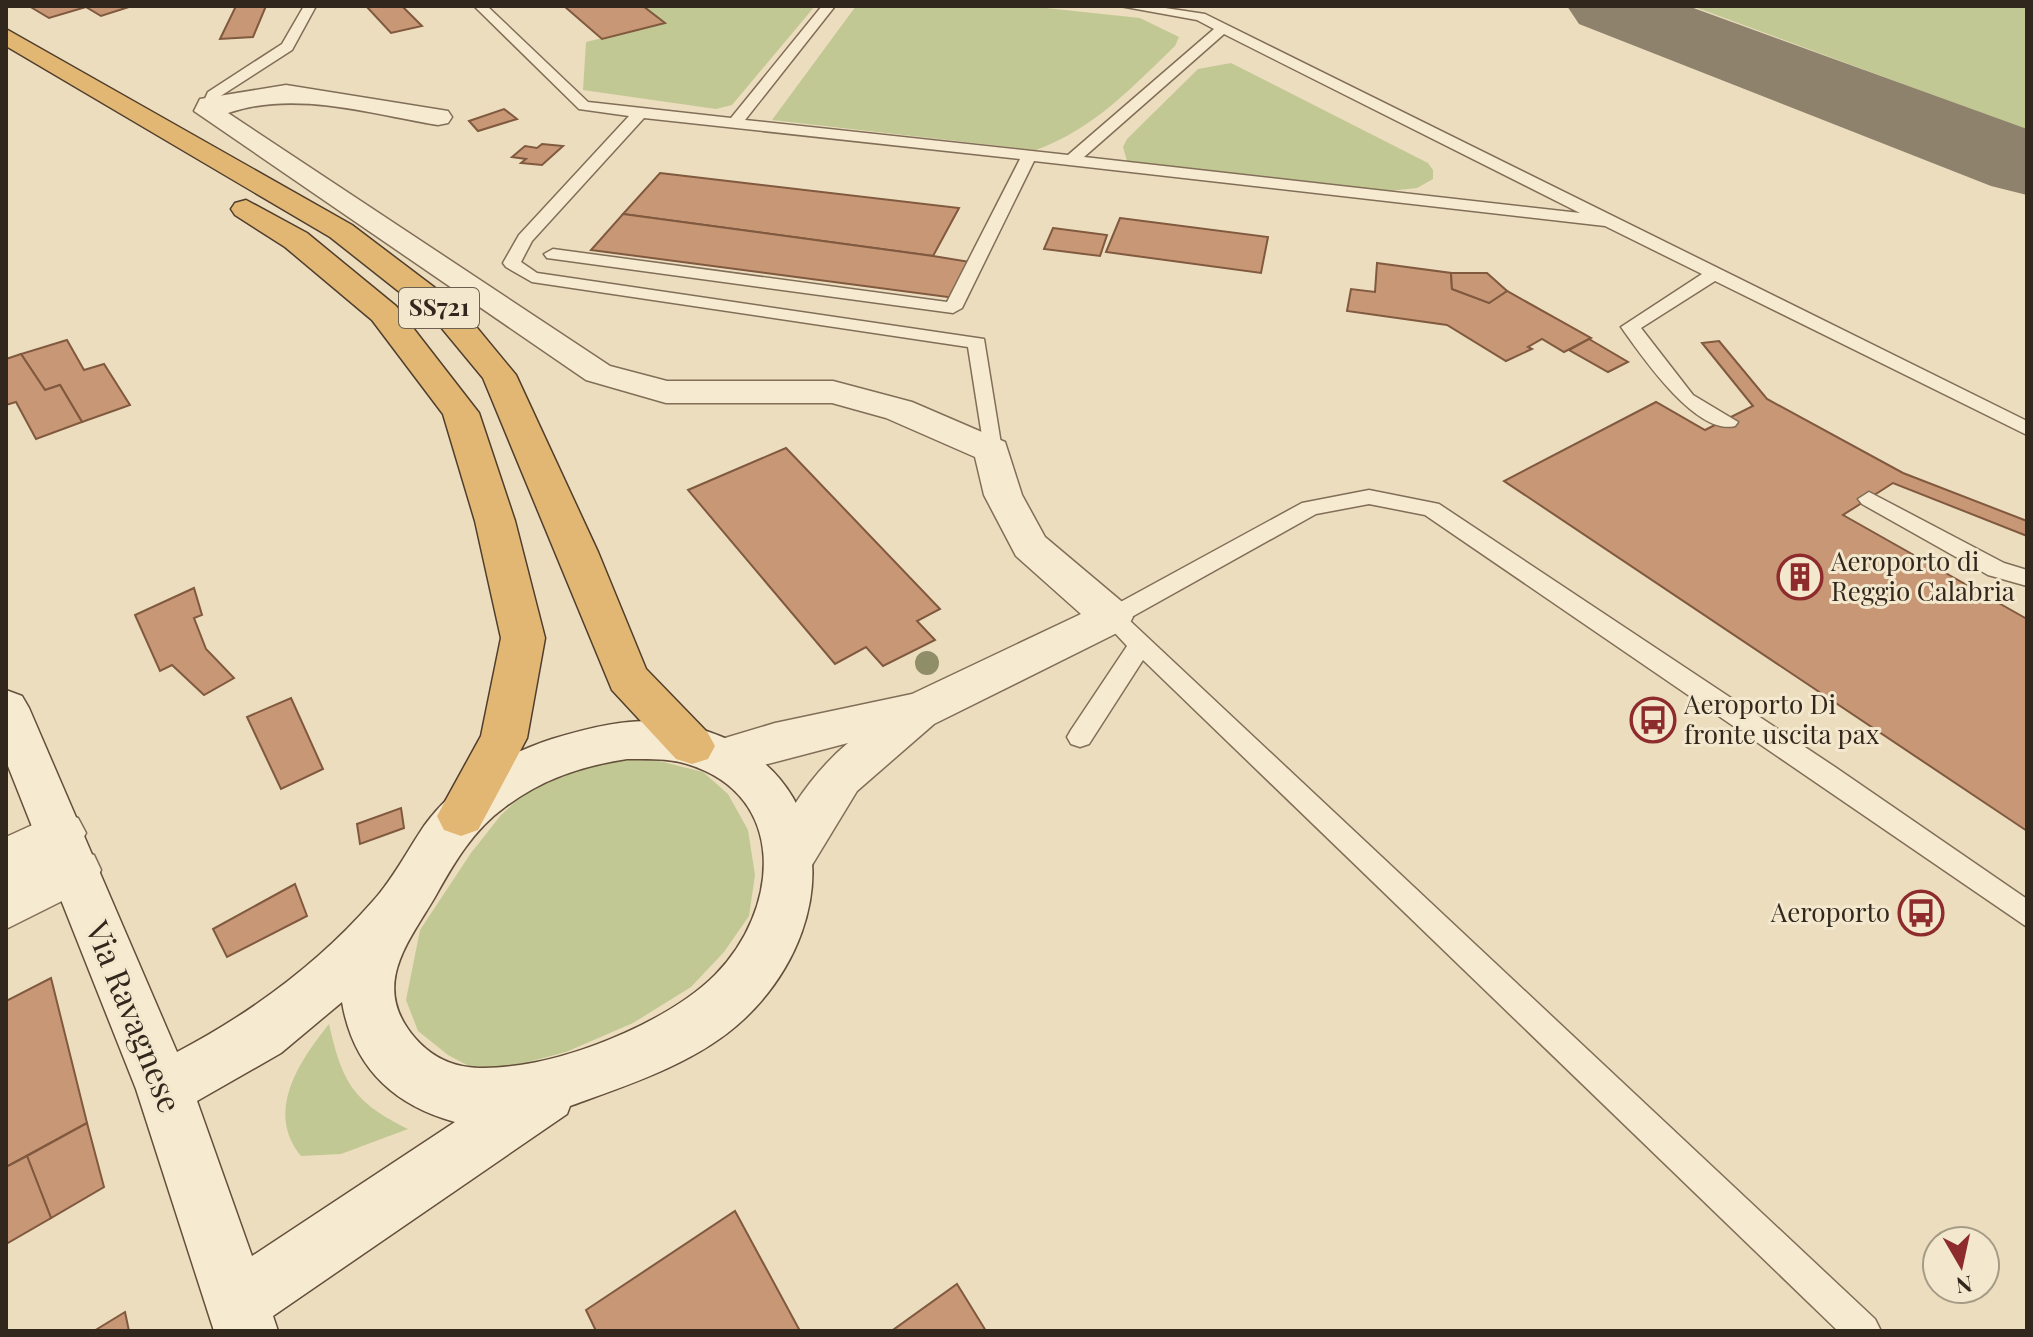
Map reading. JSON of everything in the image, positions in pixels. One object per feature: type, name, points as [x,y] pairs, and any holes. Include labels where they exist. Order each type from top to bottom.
[{"type":"highway","name":"SS721","points":[[6,36],[341,231],[447,313],[499,375],[578,552],[628,678],[707,752]]},
{"type":"highway","name":"SS721","points":[[6,68],[144,147],[296,240],[384,313],[461,413],[495,521],[523,638],[504,738],[461,816]]},
{"type":"street","points":[[208,108],[248,97],[286,93],[438,117]]},
{"type":"street","points":[[208,108],[598,373],[666,392],[833,392],[899,410],[992,450],[1003,495],[1030,546],[1126,631],[921,710],[707,752]]},
{"type":"street","name":"Via Ravagnese","points":[[6,708],[69,852],[164,1089],[242,1317]]},
{"type":"street","points":[[791,855],[840,777],[921,710]]},
{"type":"street","points":[[164,1089],[275,1025],[384,926],[461,816],[493,788],[549,757],[604,742],[649,740],[707,752],[748,775],[778,810],[791,855],[787,905],[764,956],[722,1004],[665,1042],[559,1085],[498,1098],[467,1097],[438,1089],[397,1065],[372,1024],[369,976],[384,926]]},
{"type":"street","points":[[6,861],[69,852]]},
{"type":"street","points":[[6,906],[69,852]]},
{"type":"street","points":[[242,1317],[559,1085]]},
{"type":"lane","points":[[208,108],[213,95],[287,47],[310,6]]},
{"type":"lane","points":[[480,6],[584,106],[1609,221]]},
{"type":"lane","points":[[735,123],[829,6]]},
{"type":"lane","points":[[1126,6],[1180,12],[1223,28],[2027,429]]},
{"type":"lane","points":[[1071,160],[1223,28]]},
{"type":"lane","points":[[640,113],[525,239],[512,263],[532,277],[977,343],[992,450]]},
{"type":"lane","points":[[553,254],[953,308],[1029,156]]},
{"type":"lane","points":[[1715,273],[1630,327],[1686,399],[1728,422]]},
{"type":"lane","points":[[1080,737],[1126,631],[1310,508],[1369,497],[1431,509],[1826,774],[2027,915]]},
{"type":"lane","points":[[1869,499],[1996,569],[2027,578]]},
{"type":"lane","points":[[1126,631],[1863,1331]]},
{"type":"green space","points":[[643,6],[815,6],[732,105],[716,109],[583,90],[586,42],[664,23]]},
{"type":"green space","points":[[856,6],[1027,6],[1140,18],[1179,37],[1175,46],[1111,106],[1076,131],[1036,150],[772,120]]},
{"type":"green space","points":[[1692,6],[2027,6],[2027,130]]},
{"type":"green space","points":[[1231,63],[1428,163],[1433,170],[1433,179],[1417,188],[1389,191],[1127,161],[1123,147],[1127,139],[1198,69]]},
{"type":"green space","points":[[626,758],[659,761],[703,772],[728,794],[748,830],[755,875],[749,916],[724,952],[691,987],[633,1023],[566,1052],[494,1071],[469,1066],[448,1055],[418,1031],[406,1000],[420,930],[471,853],[501,815],[525,793],[582,768]]},
{"type":"green space","points":[[329,1024],[339,1061],[353,1088],[374,1109],[408,1129],[341,1154],[301,1156],[286,1122],[286,1104],[297,1071]]},
{"type":"building","points":[[29,6],[84,6],[86,7],[49,18]]},
{"type":"building","points":[[132,6],[101,16],[86,7]]},
{"type":"building","points":[[236,6],[266,6],[253,37],[220,39]]},
{"type":"building","points":[[366,6],[402,6],[422,26],[391,33]]},
{"type":"building","points":[[564,6],[643,6],[665,23],[602,39]]},
{"type":"building","points":[[504,109],[517,119],[478,131],[469,121]]},
{"type":"building","points":[[542,144],[563,146],[542,165],[521,163],[526,159],[512,157],[525,146],[537,148]]},
{"type":"building","points":[[660,173],[959,208],[933,256],[623,214]]},
{"type":"building","points":[[623,214],[970,262],[955,298],[591,250]]},
{"type":"building","points":[[1120,218],[1268,237],[1261,273],[1106,252]]},
{"type":"building","points":[[1053,228],[1107,235],[1100,256],[1044,249]]},
{"type":"building","points":[[1377,263],[1451,273],[1452,289],[1489,303],[1507,291],[1591,338],[1564,352],[1542,339],[1528,347],[1532,349],[1506,361],[1447,325],[1347,311],[1351,289],[1375,292]]},
{"type":"building","points":[[1451,273],[1487,273],[1507,291],[1489,303],[1452,289]]},
{"type":"building","points":[[1589,339],[1628,362],[1608,372],[1569,350]]},
{"type":"building","points":[[67,340],[84,370],[104,364],[130,405],[82,422],[60,385],[45,390],[21,354]]},
{"type":"building","name":"Aeroporto di Reggio Calabria","points":[[1719,341],[1767,399],[1903,473],[2027,521],[2027,536],[1893,483],[1843,515],[2027,619],[2027,831],[1504,481],[1656,402],[1705,430],[1753,406],[1702,343]]},
{"type":"building","points":[[21,354],[45,390],[60,385],[82,422],[36,439],[16,402],[6,405],[6,359]]},
{"type":"building","points":[[786,448],[940,609],[917,621],[935,640],[883,666],[866,647],[835,664],[688,490]]},
{"type":"building","points":[[194,588],[202,615],[194,618],[206,649],[234,678],[204,695],[172,665],[160,671],[135,615]]},
{"type":"building","points":[[291,698],[323,769],[281,789],[247,717]]},
{"type":"building","points":[[401,808],[404,828],[360,844],[357,824]]},
{"type":"building","points":[[295,884],[307,916],[227,957],[213,929]]},
{"type":"building","points":[[51,978],[87,1123],[6,1167],[6,1001]]},
{"type":"building","points":[[87,1123],[104,1187],[51,1218],[27,1156]]},
{"type":"building","points":[[27,1156],[51,1218],[6,1244],[6,1167]]},
{"type":"building","points":[[735,1211],[800,1331],[596,1331],[586,1310]]},
{"type":"building","points":[[957,1284],[986,1331],[893,1330]]},
{"type":"building","points":[[125,1312],[129,1331],[94,1331]]},
{"type":"taxiway","points":[[1609,6],[2027,164]]},
{"type":"place","name":"Aeroporto di Reggio Calabria","points":[[1800,577]]},
{"type":"place","name":"Aeroporto Di fronte uscita pax","points":[[1653,720]]},
{"type":"place","name":"Aeroporto","points":[[1921,913]]}]
